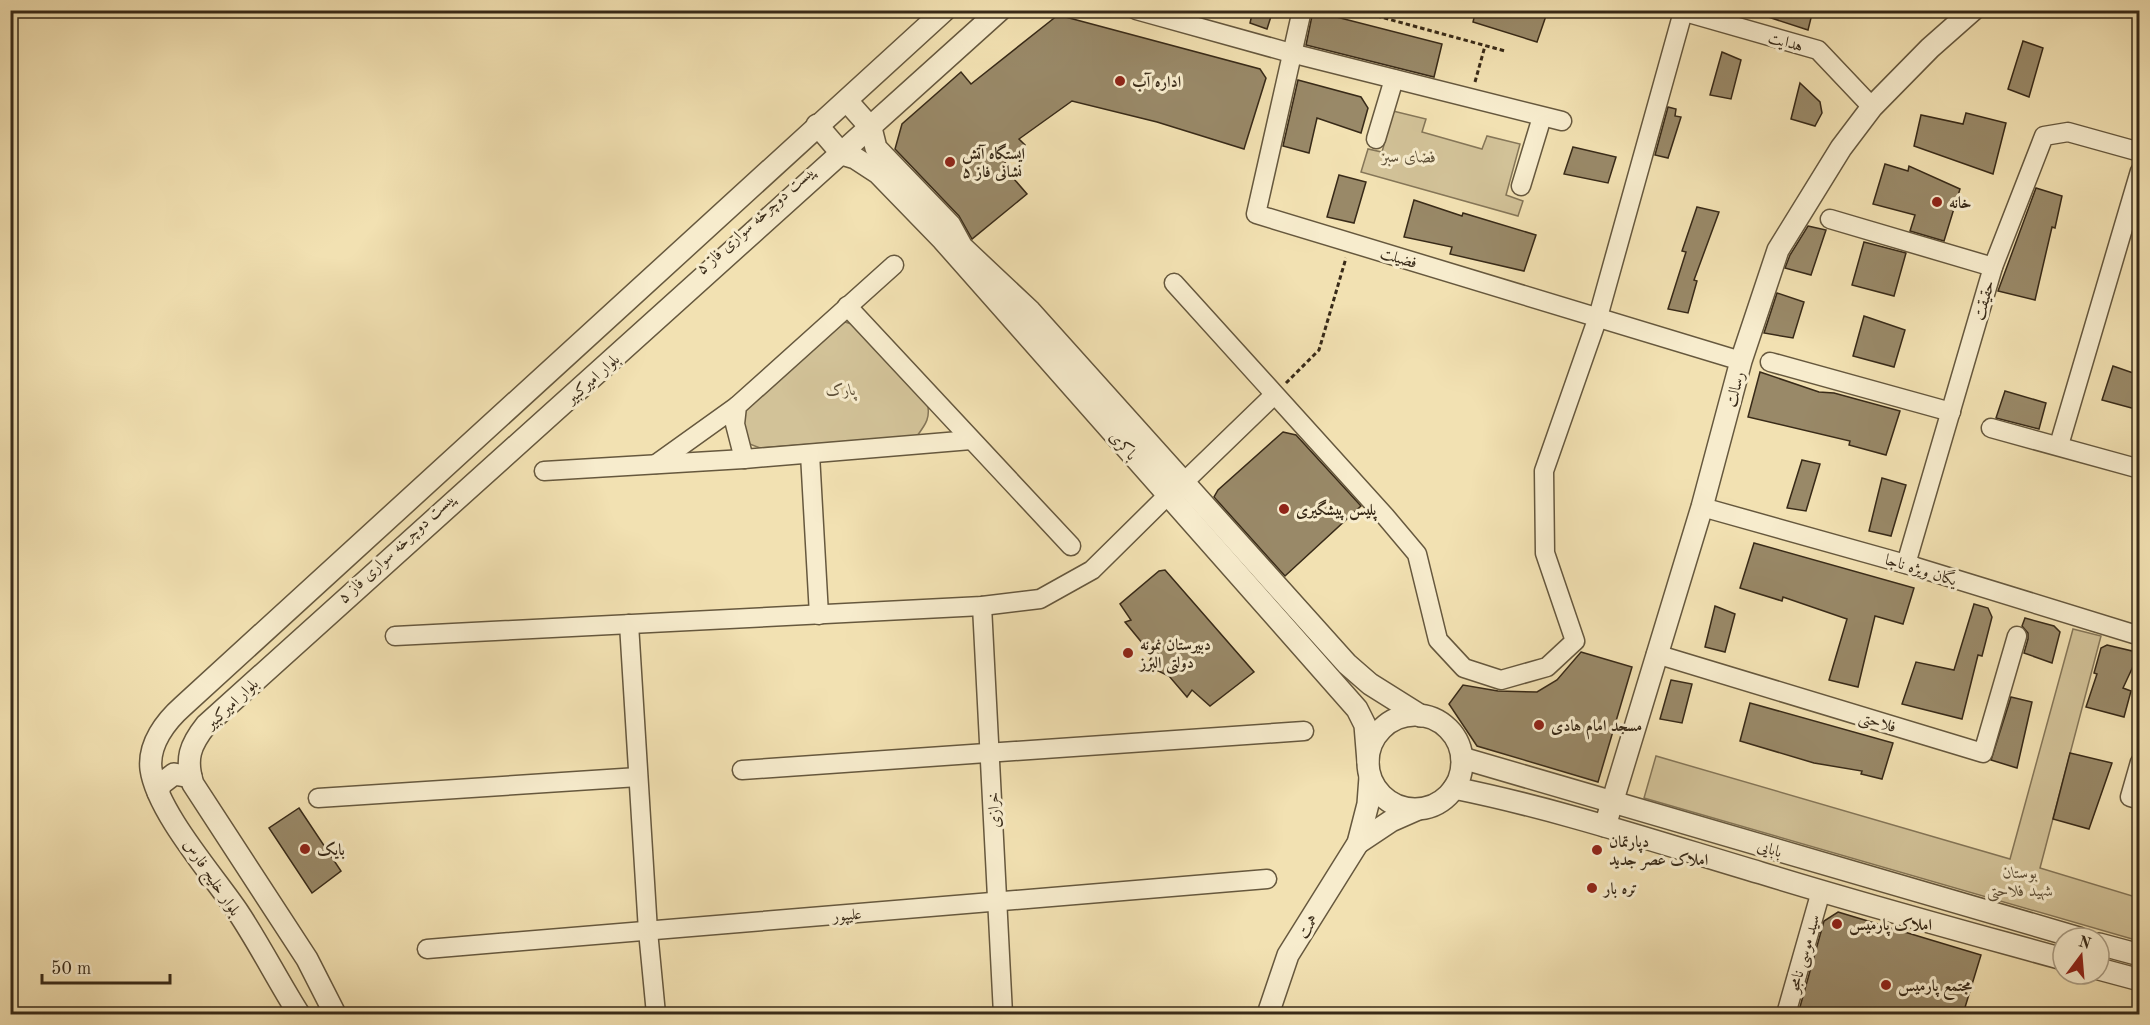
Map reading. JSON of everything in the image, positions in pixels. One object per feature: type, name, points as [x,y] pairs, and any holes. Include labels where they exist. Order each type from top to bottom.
[{"type":"street","name":"بلوار امیرکبیر","points":[[158,734],[168,719],[945,10]]},
{"type":"street","name":"بلوار امیرکبیر","points":[[189,750],[206,725],[1000,10]]},
{"type":"street","points":[[1136,10],[1291,53],[1562,122]]},
{"type":"street","name":"فضیلت","points":[[1302,10],[1256,214],[1741,361]]},
{"type":"street","name":"رسالت","points":[[1605,826],[1702,507],[1741,361],[1778,250],[1841,148],[1872,107],[1930,48],[1973,10]]},
{"type":"street","points":[[1174,283],[1417,554],[1438,639],[1464,668],[1501,680],[1547,667],[1575,641],[1564,603],[1545,554],[1544,471],[1598,317],[1680,11]]},
{"type":"street","name":"هدایت","points":[[1680,11],[1818,50],[1872,107]]},
{"type":"street","points":[[1376,139],[1394,79]]},
{"type":"street","name":"باکری","points":[[847,101],[870,128],[876,148],[950,225],[962,247],[1030,311],[1358,710],[1365,725],[1369,770]]},
{"type":"street","points":[[1521,186],[1542,117]]},
{"type":"street","points":[[817,125],[842,154]]},
{"type":"street","name":"حقیقت","points":[[1906,564],[1993,267],[2044,136],[2068,132],[2139,153]]},
{"type":"street","name":"باکری","points":[[842,154],[855,158],[878,173],[1175,489],[1347,664],[1370,684],[1421,716]]},
{"type":"street","points":[[2059,445],[2139,171]]},
{"type":"street","points":[[1830,219],[1993,267]]},
{"type":"street","points":[[656,464],[737,406],[894,265]]},
{"type":"street","points":[[847,306],[1071,546]]},
{"type":"street","points":[[1770,362],[1951,412]]},
{"type":"street","points":[[395,636],[982,606],[1040,599],[1092,570],[1274,395]]},
{"type":"street","points":[[737,406],[735,424],[744,459]]},
{"type":"street","points":[[1991,428],[2139,469]]},
{"type":"street","points":[[544,471],[744,459],[971,440]]},
{"type":"street","points":[[810,454],[819,615]]},
{"type":"street","name":"یگان ویژه ناجا","points":[[1702,507],[1906,564],[2139,636]]},
{"type":"street","name":"خرازی","points":[[982,606],[1003,1014]]},
{"type":"street","points":[[629,624],[648,931],[656,1014]]},
{"type":"street","name":"فلاحتی","points":[[1656,654],[1983,753],[2017,636]]},
{"type":"street","points":[[183,706],[186,719],[198,726],[206,725]]},
{"type":"street","points":[[1405,716],[1421,716],[1436,720],[1449,730],[1458,743],[1462,758],[1461,774],[1454,788],[1444,800],[1391,821],[1358,843],[1368,804],[1370,747],[1378,733],[1390,722],[1405,716]]},
{"type":"street","points":[[742,770],[1304,731]]},
{"type":"street","name":"بلوار خلیج فارس","points":[[158,734],[151,766],[158,792],[183,833],[239,914],[298,1014]]},
{"type":"street","name":"بلوار خلیج فارس","points":[[189,750],[188,767],[191,777],[307,959],[335,1014]]},
{"type":"street","name":"بابایی","points":[[1462,758],[2051,930]]},
{"type":"street","points":[[2139,762],[2130,797],[2139,800]]},
{"type":"street","points":[[1369,770],[1377,790],[1388,801],[1416,810]]},
{"type":"street","points":[[158,792],[161,784],[174,774],[191,777]]},
{"type":"street","points":[[318,798],[638,777]]},
{"type":"street","name":"بابایی","points":[[1454,788],[1503,798],[1605,826],[1821,891],[2051,956]]},
{"type":"street","name":"همت","points":[[1268,1014],[1288,955],[1358,843]]},
{"type":"street","name":"علیپور","points":[[427,949],[1267,879]]},
{"type":"street","name":"سید موسی نامجو","points":[[1786,1014],[1821,891]]},
{"type":"street","points":[[2111,947],[2139,955]]},
{"type":"street","points":[[2111,972],[2139,980]]},
{"type":"path","points":[[1355,10],[1505,51]]},
{"type":"path","points":[[1471,99],[1485,46]]},
{"type":"path","points":[[1274,395],[1319,350],[1351,242]]},
{"type":"green space","name":"فضای سبز","points":[[1393,111],[1426,119],[1422,132],[1482,149],[1487,136],[1520,144],[1506,195],[1523,201],[1518,216],[1361,172],[1368,149],[1382,152]]},
{"type":"green space","name":"پارک","points":[[845,322],[855,325],[927,402],[927,420],[917,436],[760,448],[747,443],[740,408],[834,325]]},
{"type":"green space","name":"بوستان شهید فلاحتی","points":[[2073,629],[2101,636],[2040,868],[2139,898],[2139,941],[2111,933],[2111,926],[2087,926],[1644,798],[1656,756],[2010,859]]},
{"type":"building","points":[[1253,10],[1273,10],[1267,29],[1250,23]]},
{"type":"building","points":[[1476,10],[1548,10],[1537,42],[1473,22]]},
{"type":"building","points":[[1756,10],[1813,10],[1808,30],[1756,13]]},
{"type":"building","points":[[1313,11],[1442,44],[1434,77],[1306,45]]},
{"type":"building","name":"اداره آب","points":[[1058,15],[1260,69],[1266,78],[1244,149],[1157,122],[1072,101],[1019,139],[1025,145],[1002,165],[1027,194],[972,239],[959,216],[895,149],[902,124],[961,72],[971,84]]},
{"type":"building","points":[[2023,41],[2043,48],[2029,97],[2008,89]]},
{"type":"building","points":[[1722,52],[1741,60],[1731,99],[1710,95]]},
{"type":"building","points":[[1298,80],[1361,97],[1368,108],[1361,133],[1317,118],[1309,153],[1283,146]]},
{"type":"building","points":[[1800,83],[1820,102],[1822,113],[1815,126],[1791,119]]},
{"type":"building","points":[[1668,107],[1676,109],[1675,116],[1681,117],[1668,158],[1655,155]]},
{"type":"building","points":[[1966,113],[2006,123],[1993,174],[1914,146],[1921,115],[1963,124]]},
{"type":"building","points":[[1573,147],[1616,157],[1608,183],[1564,174]]},
{"type":"building","points":[[1885,164],[1908,171],[1909,166],[1960,189],[1944,241],[1910,231],[1915,215],[1873,204]]},
{"type":"building","points":[[1339,175],[1366,182],[1354,223],[1327,217]]},
{"type":"building","points":[[2036,188],[2062,196],[2055,228],[2052,227],[2035,300],[1998,291]]},
{"type":"building","points":[[1414,200],[1462,216],[1463,213],[1536,235],[1524,271],[1450,254],[1452,247],[1404,237]]},
{"type":"building","points":[[1697,207],[1719,212],[1694,280],[1697,281],[1688,313],[1668,309],[1686,252],[1682,251]]},
{"type":"building","points":[[1808,226],[1826,230],[1811,275],[1785,268],[1790,255]]},
{"type":"building","points":[[1864,242],[1906,253],[1894,296],[1852,285]]},
{"type":"building","points":[[1777,293],[1804,302],[1793,338],[1764,333]]},
{"type":"building","points":[[1864,316],[1905,330],[1894,367],[1853,356]]},
{"type":"building","points":[[2113,366],[2139,375],[2139,410],[2102,400]]},
{"type":"building","points":[[1760,372],[1819,392],[1834,393],[1900,411],[1886,455],[1849,445],[1850,441],[1748,417]]},
{"type":"building","points":[[2005,391],[2046,403],[2039,429],[1996,418]]},
{"type":"building","name":"پلیس پیشگیری","points":[[1283,432],[1296,435],[1361,506],[1285,576],[1214,497],[1218,490]]},
{"type":"building","points":[[1802,460],[1820,464],[1806,511],[1787,508]]},
{"type":"building","points":[[1882,478],[1906,485],[1891,536],[1869,531]]},
{"type":"building","points":[[1754,543],[1914,588],[1903,624],[1875,616],[1858,687],[1829,680],[1847,619],[1783,597],[1782,601],[1740,588]]},
{"type":"building","points":[[1165,570],[1254,672],[1210,706],[1192,690],[1187,697],[1169,676],[1148,666],[1152,655],[1125,622],[1131,620],[1120,604],[1159,571]]},
{"type":"building","points":[[1974,604],[1988,608],[1992,617],[1982,656],[1978,655],[1962,719],[1902,704],[1916,662],[1954,670]]},
{"type":"building","points":[[1715,606],[1735,614],[1725,652],[1705,647]]},
{"type":"building","points":[[2025,618],[2054,626],[2060,632],[2052,663],[2024,653],[2028,639],[2028,633],[2022,626]]},
{"type":"building","points":[[2107,645],[2132,651],[2136,660],[2123,688],[2131,691],[2124,717],[2086,707],[2097,674],[2094,673],[2101,648]]},
{"type":"building","name":"مسجد امام هادی","points":[[1581,652],[1632,667],[1598,782],[1477,746],[1449,704],[1463,685],[1498,691],[1537,692],[1557,680]]},
{"type":"building","points":[[1671,680],[1692,684],[1682,723],[1660,719]]},
{"type":"building","points":[[2011,697],[2032,702],[2017,768],[1991,760]]},
{"type":"building","points":[[1750,703],[1893,743],[1882,779],[1861,774],[1862,771],[1814,763],[1740,741]]},
{"type":"building","points":[[2070,753],[2112,763],[2089,829],[2053,819]]},
{"type":"building","name":"بایک","points":[[299,808],[341,871],[312,893],[269,828]]},
{"type":"building","name":"مجتمع پارمیس","points":[[1838,912],[1981,955],[1963,1014],[1798,1014],[1824,921]]},
{"type":"place","name":"اداره آب","points":[[1120,81]]},
{"type":"place","name":"ایستگاه آتش نشانی فاز ۵","points":[[950,162]]},
{"type":"place","name":"خانه","points":[[1937,202]]},
{"type":"place","name":"پلیس پیشگیری","points":[[1284,509]]},
{"type":"place","name":"دبیرستان نمونه دولتی البرز","points":[[1128,653]]},
{"type":"place","name":"مسجد امام هادی","points":[[1539,725]]},
{"type":"place","name":"بایک","points":[[305,849]]},
{"type":"place","name":"دپارتمان املاک عصر جدید","points":[[1597,850]]},
{"type":"place","name":"تره بار","points":[[1592,888]]},
{"type":"place","name":"املاک پارمیس","points":[[1837,924]]},
{"type":"place","name":"مجتمع پارمیس","points":[[1886,985]]}]
